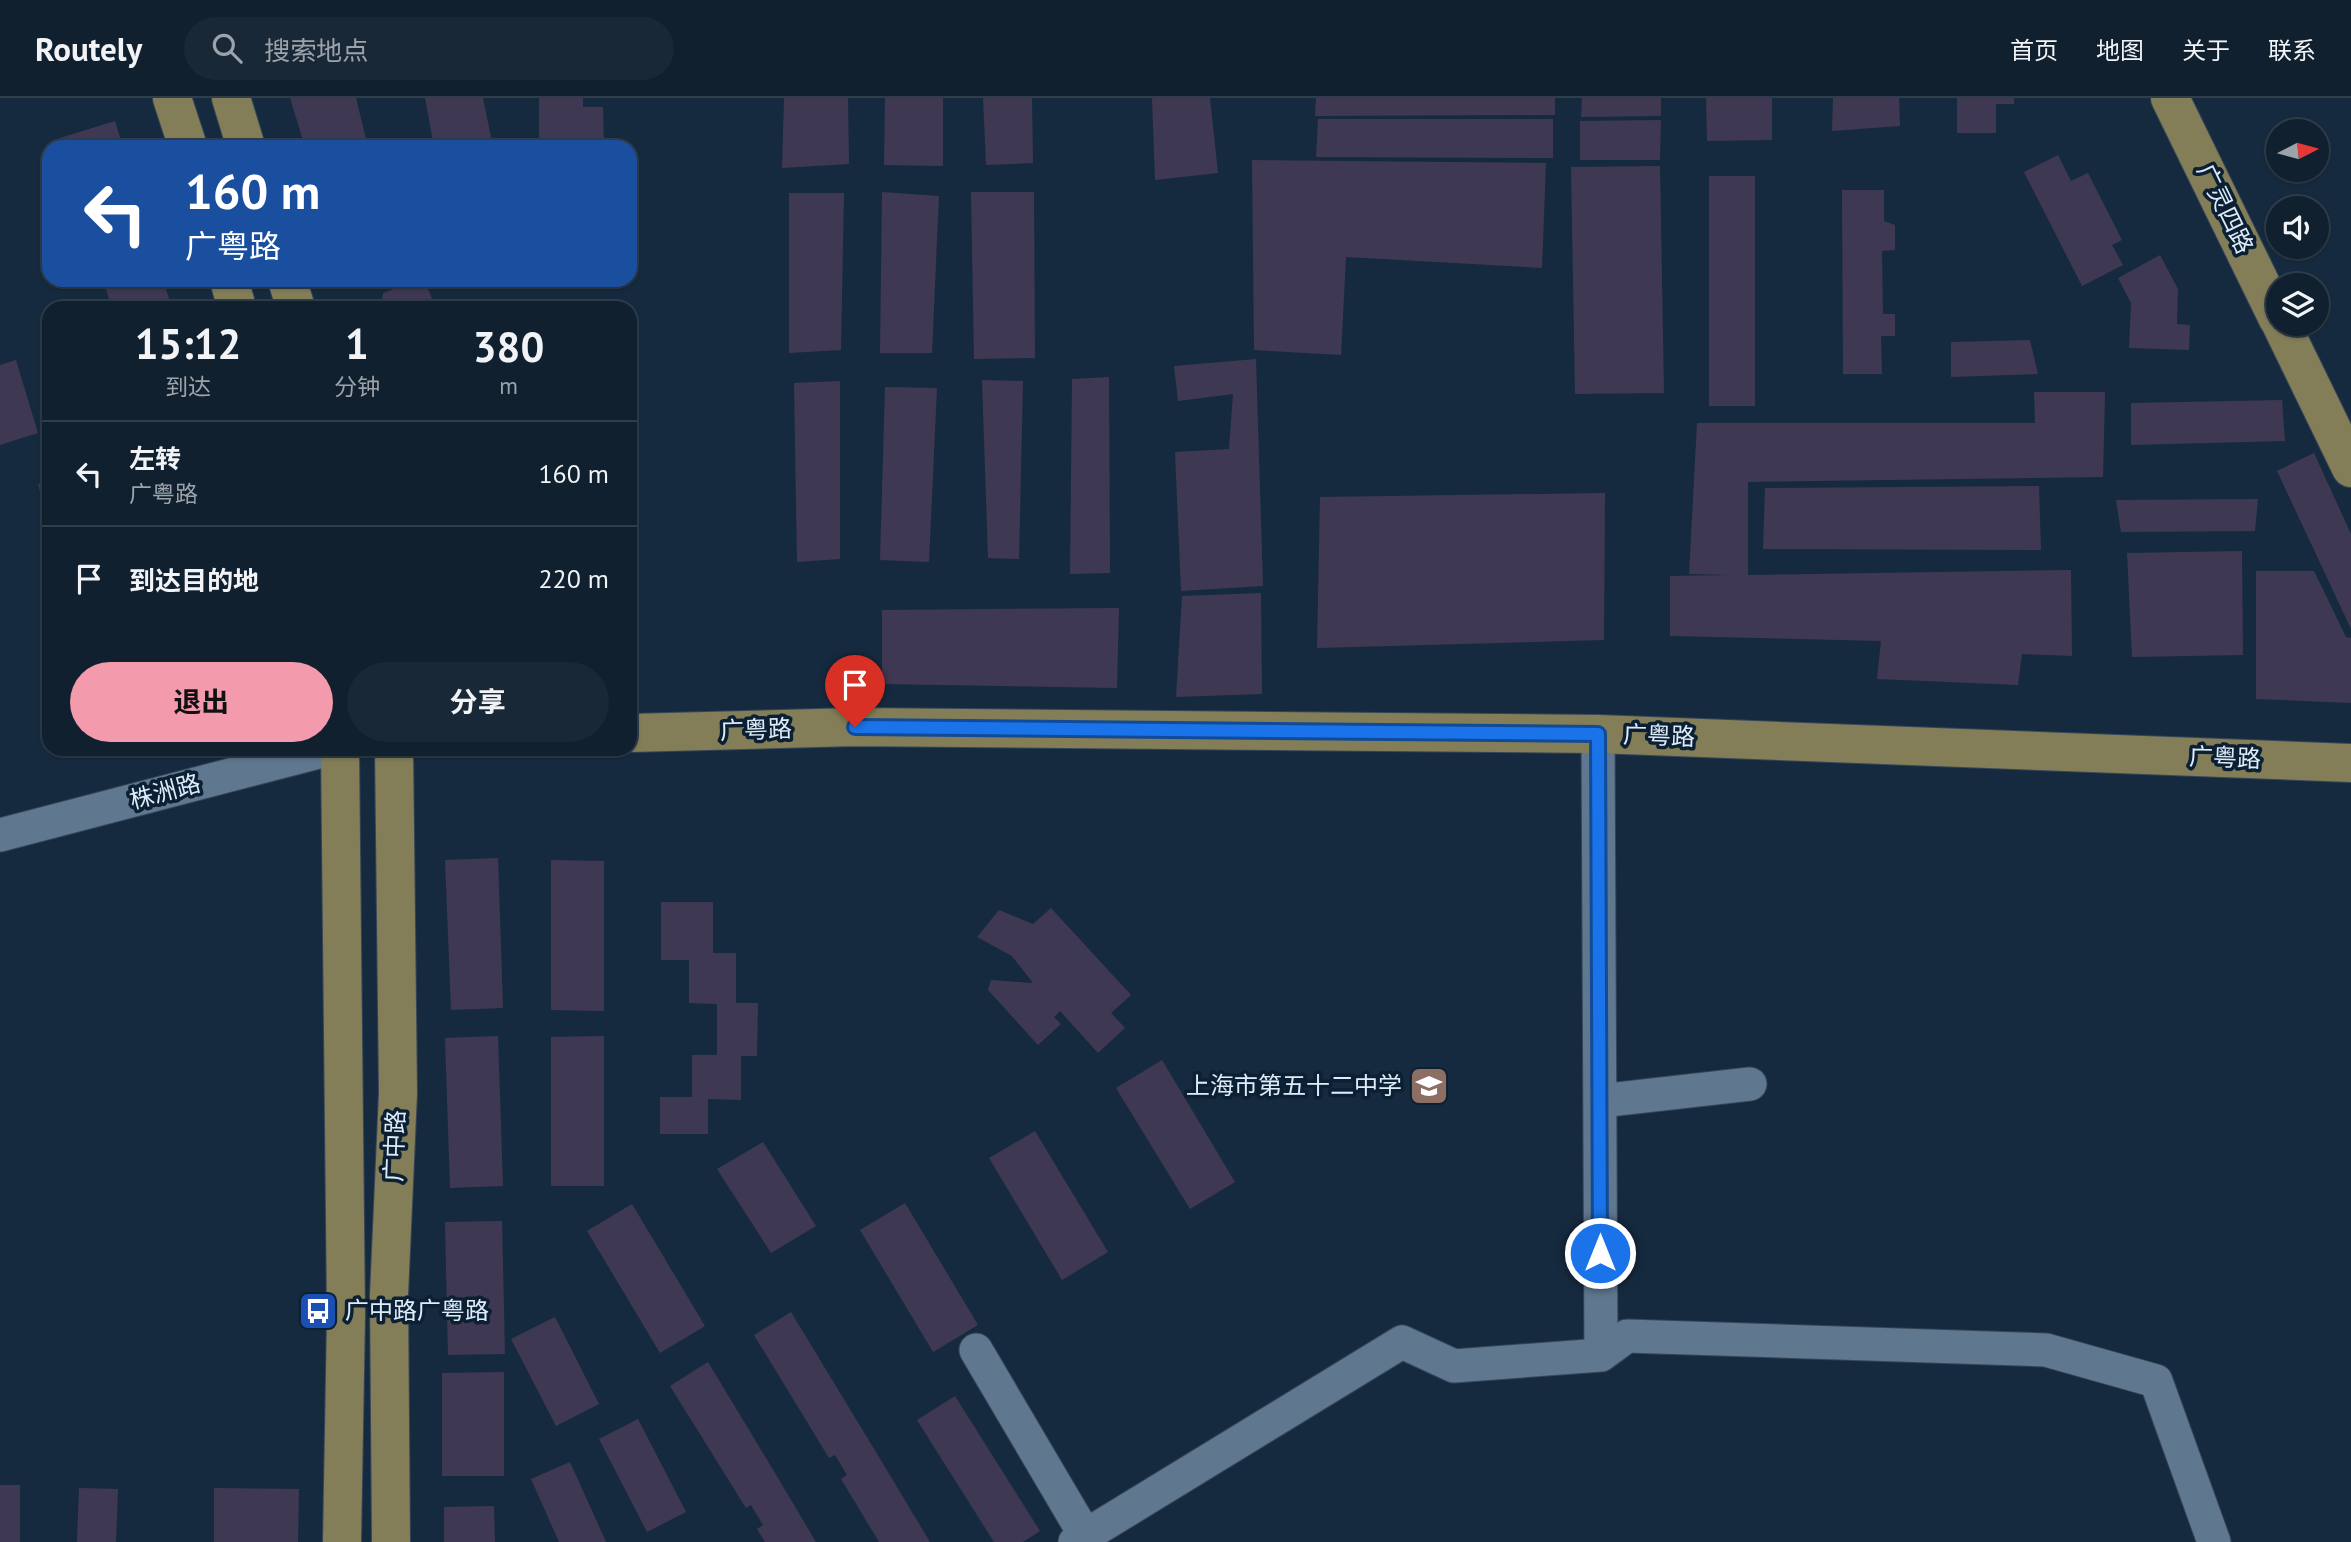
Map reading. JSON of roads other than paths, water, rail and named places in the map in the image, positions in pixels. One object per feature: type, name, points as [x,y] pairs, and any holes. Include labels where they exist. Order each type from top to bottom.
[{"type":"main road","points":[[172,98],[186,140]]},
{"type":"main road","points":[[231,98],[244,140]]},
{"type":"main road","name":"广灵四路","points":[[2170,98],[2266,293]]},
{"type":"main road","name":"广灵四路","points":[[2287,336],[2351,468]]},
{"type":"main road","name":"广粤路","points":[[637,733],[869,727],[1598,734],[2351,762]]},
{"type":"main road","name":"广中路","points":[[340,756],[346,1315],[342,1542]]},
{"type":"main road","name":"广中路","points":[[391,1542],[389,1295],[398,1093],[394,756]]},
{"type":"street","points":[[1598,734],[1601,1355]]},
{"type":"street","name":"株洲路","points":[[0,835],[303,756]]},
{"type":"street","points":[[1600,1101],[1750,1084]]},
{"type":"street","points":[[976,1350],[1080,1539],[1402,1342],[1454,1366],[1601,1355],[1627,1336],[2046,1350],[2156,1381],[2214,1542]]},
{"type":"place","name":"上海市第五十二中学","points":[[1429,1086]]},
{"type":"place","name":"广中路广粤路","points":[[318,1311]]}]
